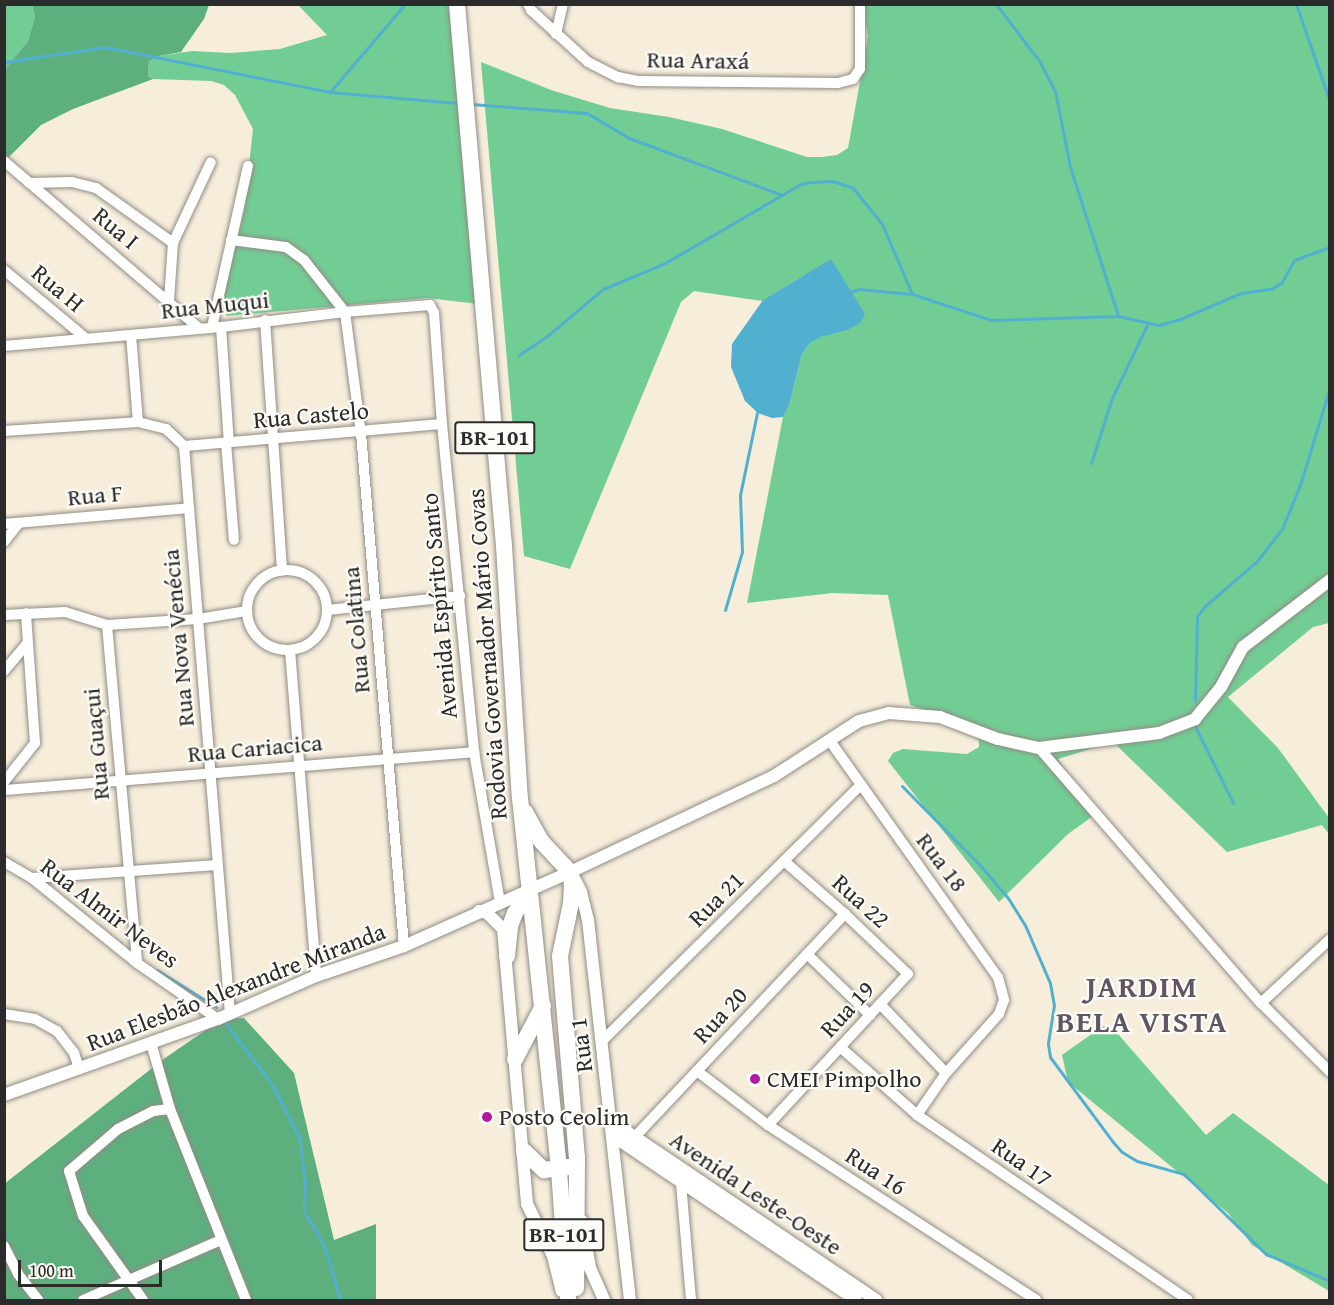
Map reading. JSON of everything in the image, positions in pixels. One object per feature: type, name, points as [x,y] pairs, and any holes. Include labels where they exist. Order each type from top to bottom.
[{"type":"main road","name":"Rodovia Governador Mário Covas","points":[[457,4],[504,546],[520,798],[559,1170],[567,1300]]},
{"type":"main road","points":[[520,798],[541,841],[570,872],[571,903],[563,930],[560,956],[578,1157],[575,1300]]},
{"type":"main road","points":[[507,956],[510,927],[515,913],[531,888]]},
{"type":"main road","points":[[515,1059],[543,1006]]},
{"type":"main road","points":[[524,1151],[544,1170],[559,1170],[570,1166],[578,1157]]},
{"type":"street","name":"Rua Araxá","points":[[528,4],[556,34],[603,71],[638,81],[838,83],[853,79],[860,69],[860,4]]},
{"type":"street","points":[[556,34],[563,4]]},
{"type":"street","name":"Rua I","points":[[4,161],[199,328]]},
{"type":"street","points":[[169,301],[172,243],[211,162]]},
{"type":"street","points":[[234,540],[228,443],[216,327],[231,240],[248,166]]},
{"type":"street","points":[[29,183],[72,182],[96,188],[172,243]]},
{"type":"street","points":[[231,240],[286,247],[304,260],[345,312]]},
{"type":"street","name":"Rua H","points":[[4,270],[84,337]]},
{"type":"street","name":"Rua Muqui","points":[[4,346],[84,337],[216,327],[430,304]]},
{"type":"street","name":"Avenida Espírito Santo","points":[[430,304],[434,313],[442,424],[474,752],[500,903]]},
{"type":"street","name":"Rua Colatina","points":[[345,312],[361,433],[404,946]]},
{"type":"street","points":[[265,320],[282,570]]},
{"type":"street","points":[[131,335],[138,422]]},
{"type":"street","points":[[4,431],[138,422],[166,429],[184,446]]},
{"type":"street","name":"Rua Castelo","points":[[184,446],[361,433],[442,424]]},
{"type":"street","name":"Rua Nova Venécia","points":[[184,446],[217,865],[224,1017]]},
{"type":"street","name":"Rua F","points":[[4,524],[189,507]]},
{"type":"street","points":[[4,542],[19,524]]},
{"type":"street","points":[[282,570],[296,570],[314,579],[327,603],[327,610],[327,617],[319,635],[309,644],[290,650],[269,646],[258,638],[250,626],[247,603],[257,581],[282,570]]},
{"type":"street","name":"Rua Elesbão Alexandre Miranda","points":[[4,1095],[224,1017],[316,976],[404,946],[570,872],[774,776],[859,721],[889,713],[940,717],[998,739],[1039,748],[1158,733],[1195,719],[1221,687],[1243,647],[1329,580]]},
{"type":"street","points":[[327,610],[460,596]]},
{"type":"street","points":[[4,615],[66,612],[107,625],[198,619],[247,611]]},
{"type":"street","points":[[4,782],[35,743],[26,613]]},
{"type":"street","name":"Rua Guaçui","points":[[107,625],[137,963]]},
{"type":"street","points":[[4,671],[27,644]]},
{"type":"street","points":[[290,650],[316,976]]},
{"type":"street","name":"Rua 18","points":[[830,741],[998,977],[1004,1000],[999,1014],[946,1074]]},
{"type":"street","points":[[1039,748],[1261,1003],[1329,1072]]},
{"type":"street","name":"Rua Cariacica","points":[[4,790],[210,774],[300,764],[474,752]]},
{"type":"street","name":"Rua 21","points":[[601,1042],[861,785]]},
{"type":"street","name":"Rua 22","points":[[784,861],[845,914],[908,974]]},
{"type":"street","name":"Rua Almir Neves","points":[[4,862],[32,879],[137,963],[224,1017]]},
{"type":"street","points":[[32,879],[217,865]]},
{"type":"street","name":"Rua 1","points":[[570,872],[585,906],[588,927],[630,1300]]},
{"type":"street","points":[[500,903],[507,956],[527,1204],[553,1256],[567,1300]]},
{"type":"street","points":[[479,911],[491,916],[503,929]]},
{"type":"street","name":"Rua 20","points":[[631,1141],[845,914]]},
{"type":"street","points":[[563,930],[579,926],[588,927]]},
{"type":"street","points":[[1261,1003],[1329,939]]},
{"type":"street","points":[[807,954],[870,1015]]},
{"type":"street","name":"Rua 19","points":[[768,1125],[908,974]]},
{"type":"street","points":[[880,1004],[946,1074],[917,1115]]},
{"type":"street","points":[[4,1014],[35,1019],[57,1030],[74,1053],[79,1068]]},
{"type":"street","points":[[151,1043],[170,1109],[246,1300]]},
{"type":"street","name":"Rua 17","points":[[840,1047],[917,1115],[1188,1300]]},
{"type":"street","name":"Rua 16","points":[[697,1071],[768,1125],[1036,1300]]},
{"type":"street","points":[[143,1300],[83,1216],[69,1171],[118,1129],[153,1111],[170,1109]]},
{"type":"street","name":"Avenida Leste-Oeste","points":[[611,1121],[631,1141],[856,1300]]},
{"type":"street","name":"Avenida Leste-Oeste","points":[[613,1136],[631,1141]]},
{"type":"street","points":[[684,1177],[692,1300]]},
{"type":"street","name":"Avenida Leste-Oeste","points":[[684,1177],[876,1300]]},
{"type":"street","points":[[578,1189],[590,1268],[604,1300]]},
{"type":"street","points":[[83,1300],[221,1240]]},
{"type":"street","points":[[4,1246],[18,1274],[38,1300]]},
{"type":"green space","points":[[5,5],[32,5],[35,17],[28,41],[5,71]]},
{"type":"green space","points":[[32,5],[209,5],[204,19],[181,52],[159,56],[149,61],[148,76],[153,79],[73,109],[41,125],[7,159],[4,158],[4,71],[28,41],[35,17]]},
{"type":"green space","points":[[298,5],[453,5],[479,304],[427,298],[227,316],[221,308],[244,211],[253,129],[235,95],[224,85],[211,81],[153,79],[148,76],[149,61],[159,56],[192,51],[230,53],[280,49],[327,35]]},
{"type":"green space","points":[[863,5],[1329,5],[1329,623],[1313,627],[1228,697],[1278,748],[1329,818],[1329,834],[1322,825],[1227,852],[1113,742],[1058,759],[1093,816],[1068,834],[999,902],[888,761],[893,753],[903,749],[967,754],[979,747],[979,741],[969,726],[910,705],[888,595],[832,593],[747,603],[783,417],[789,406],[802,354],[810,343],[820,337],[848,330],[801,277],[762,301],[694,291],[681,302],[570,569],[524,556],[481,62],[551,90],[610,108],[669,117],[722,129],[807,157],[837,155],[848,148],[868,37]]},
{"type":"green space","points":[[244,1018],[294,1073],[334,1240],[376,1224],[376,1300],[5,1300],[4,1184],[165,1058],[222,1019]]},
{"type":"green space","points":[[1103,1026],[1118,1034],[1206,1135],[1233,1113],[1329,1185],[1329,1291],[1252,1245],[1228,1213],[1068,1082],[1062,1055]]},
{"type":"water","points":[[831,259],[865,314],[860,323],[848,330],[821,337],[810,343],[802,354],[789,406],[783,417],[772,418],[758,413],[745,401],[731,367],[732,344],[763,300]]},
{"type":"waterway","points":[[330,92],[405,4]]},
{"type":"waterway","points":[[996,4],[1040,62],[1055,91],[1070,167],[1118,316]]},
{"type":"waterway","points":[[1296,4],[1330,102]]},
{"type":"waterway","points":[[4,62],[105,47],[330,92],[458,103]]},
{"type":"waterway","points":[[471,104],[587,113],[629,138],[782,195]]},
{"type":"waterway","points":[[519,355],[546,337],[603,289],[665,263],[801,184],[811,182],[832,181],[853,188],[882,224],[912,294]]},
{"type":"waterway","points":[[850,292],[859,289],[912,294],[991,320],[1118,316],[1159,325],[1180,319],[1241,293],[1271,289],[1282,282],[1294,260],[1330,247]]},
{"type":"waterway","points":[[1091,463],[1112,398],[1148,323]]},
{"type":"waterway","points":[[1195,700],[1197,616],[1205,606],[1257,561],[1282,529],[1300,485],[1330,387]]},
{"type":"waterway","points":[[725,610],[742,552],[740,495],[758,408]]},
{"type":"waterway","points":[[1194,724],[1233,803]]},
{"type":"waterway","points":[[902,786],[980,865],[1008,898],[1025,925],[1050,983],[1054,1005],[1048,1044],[1050,1057],[1113,1142],[1122,1152],[1137,1161],[1184,1174],[1266,1254],[1330,1281]]},
{"type":"waterway","points":[[157,970],[216,1007]]},
{"type":"waterway","points":[[226,1024],[273,1086],[299,1137],[305,1181],[304,1212],[317,1232],[328,1257],[340,1300]]},
{"type":"place","name":"CMEI Pimpolho","points":[[755,1079]]},
{"type":"place","name":"Posto Ceolim","points":[[487,1117]]},
{"type":"district","name":"JARDIM BELA VISTA","points":[[1142,1003]]}]
